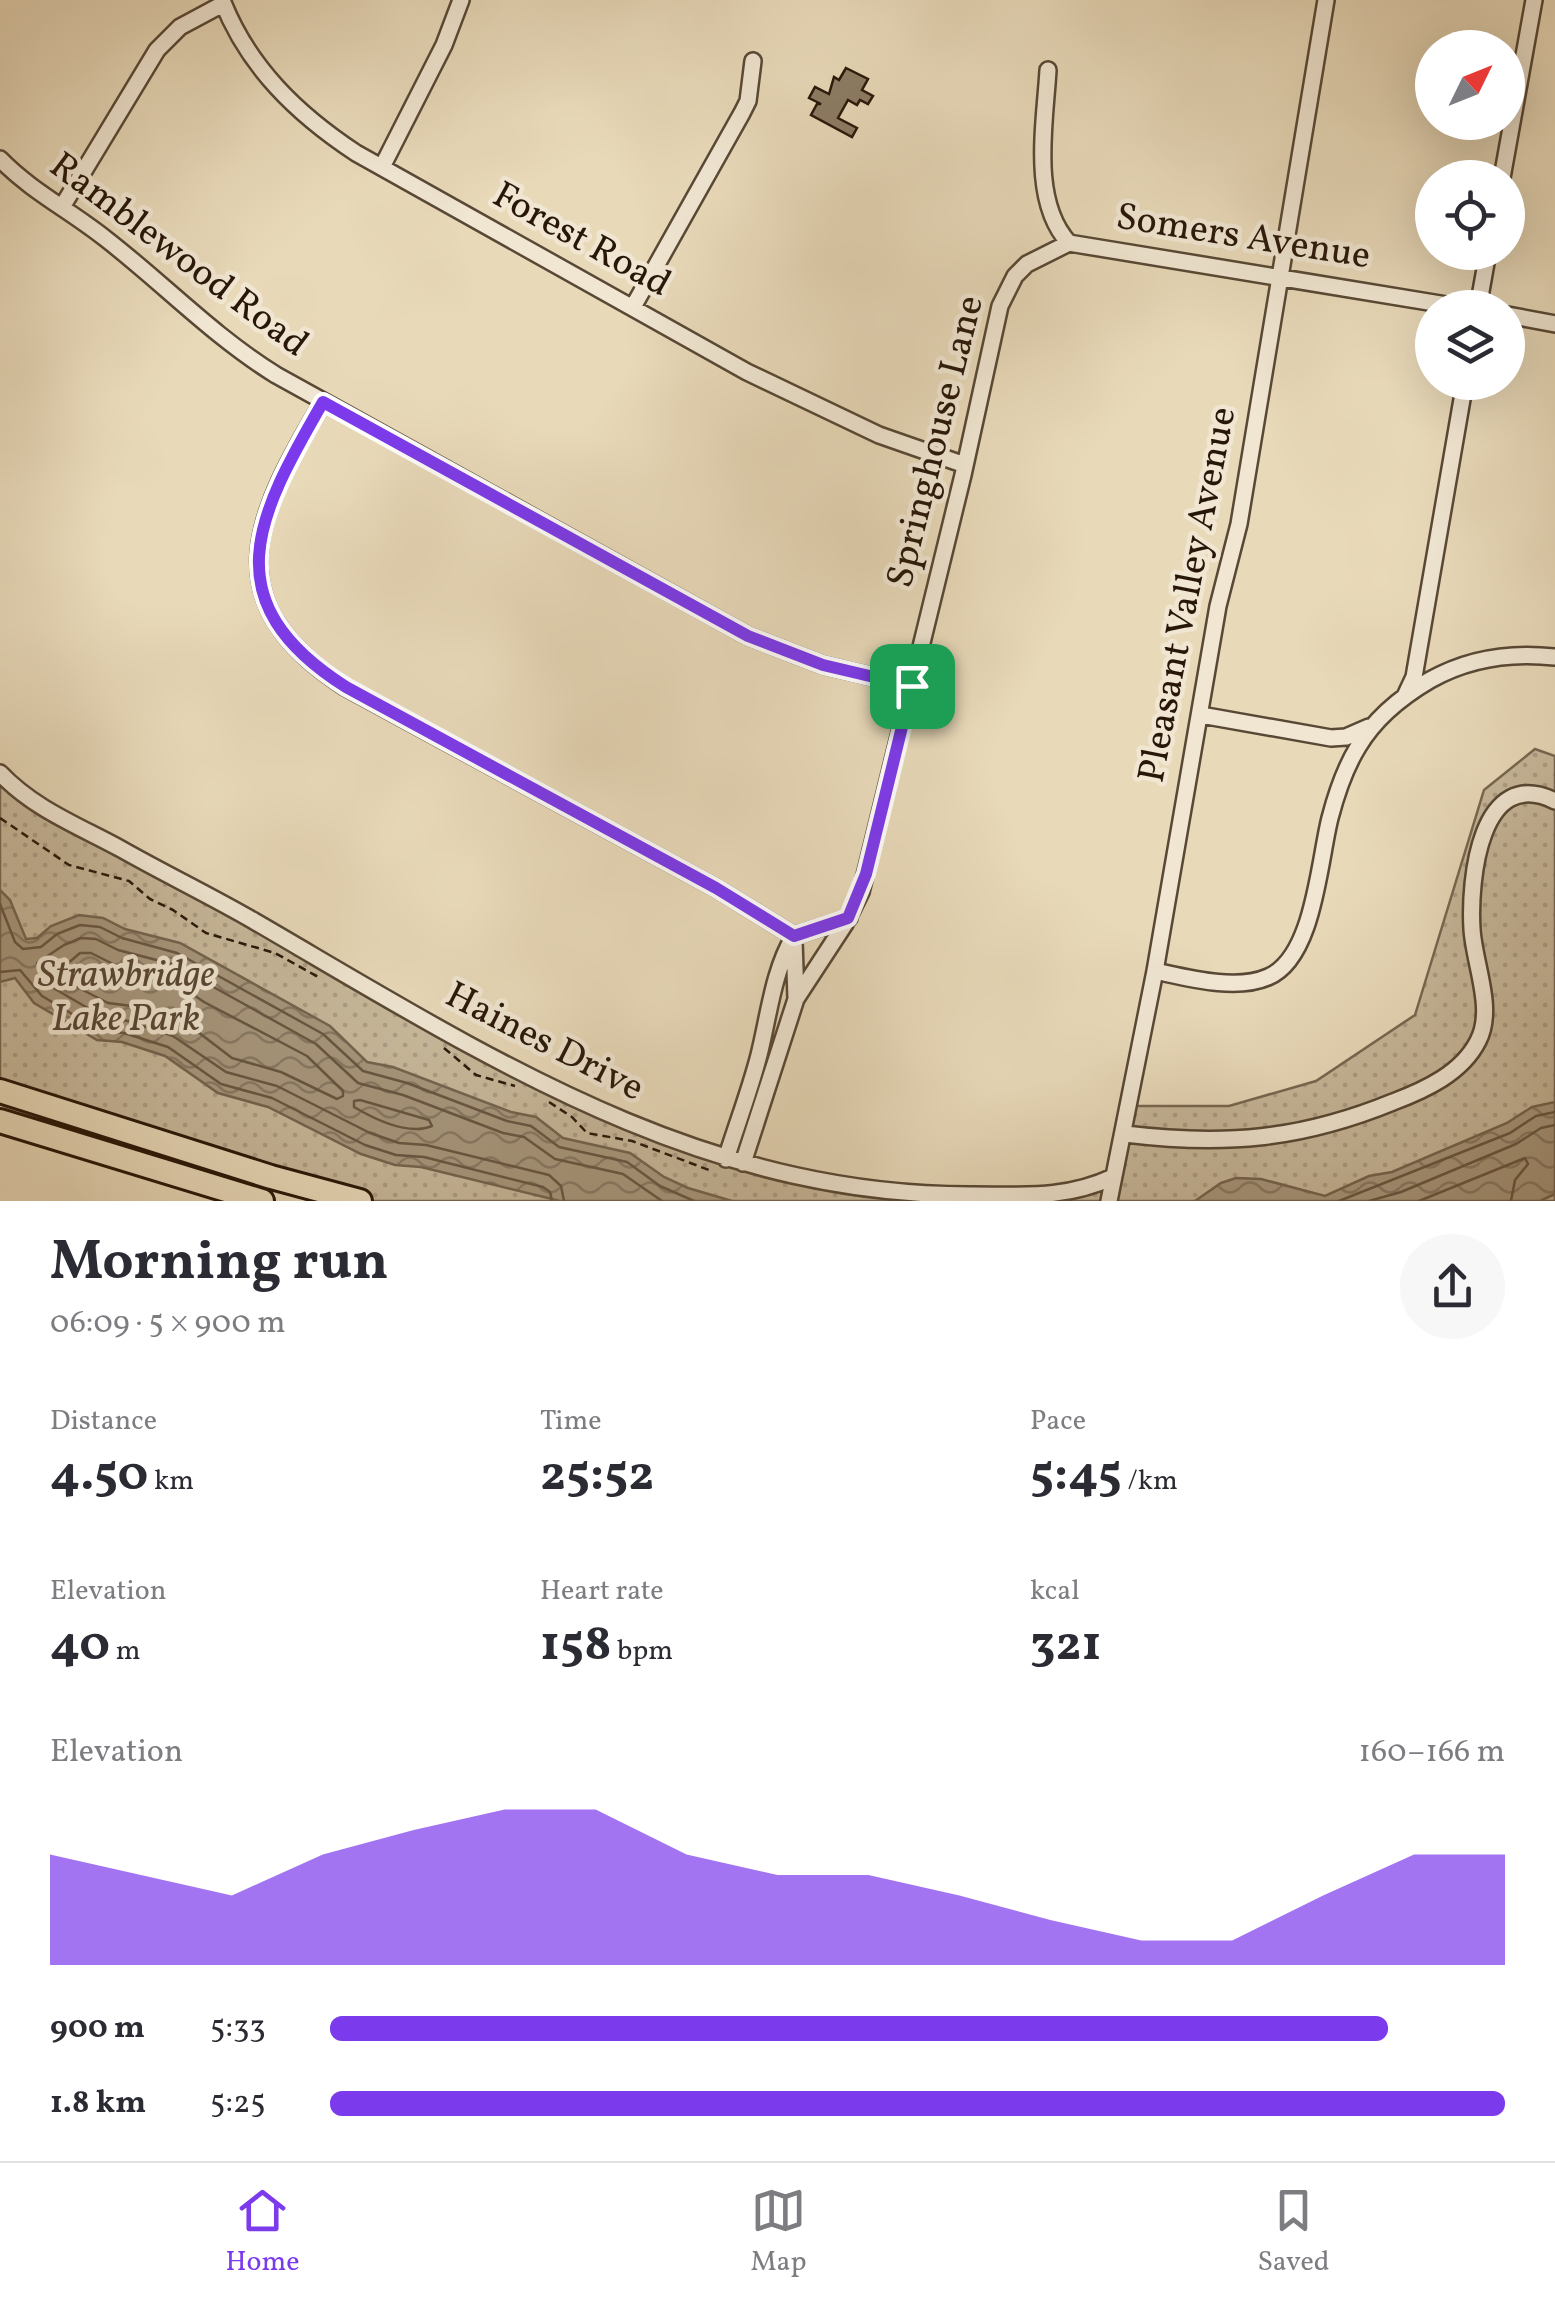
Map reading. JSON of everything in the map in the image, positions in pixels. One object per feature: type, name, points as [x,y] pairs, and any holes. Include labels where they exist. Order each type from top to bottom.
[{"type":"highway","points":[[0,1091],[271,1177],[360,1201]]},
{"type":"highway","points":[[0,1121],[262,1201]]},
{"type":"street","points":[[382,167],[436,64],[462,0]]},
{"type":"street","name":"Pleasant Valley Avenue","points":[[1109,1201],[1155,971],[1218,606],[1239,524],[1326,0]]},
{"type":"street","points":[[1505,160],[1534,0]]},
{"type":"street","points":[[62,207],[156,50],[180,26],[223,2]]},
{"type":"street","name":"Forest Road","points":[[223,2],[246,47],[276,88],[334,139],[402,181],[703,348],[879,436],[964,465]]},
{"type":"street","points":[[633,307],[742,114],[748,101],[753,62]]},
{"type":"street","points":[[1048,70],[1046,188],[1054,222],[1069,243]]},
{"type":"street","name":"Ramblewood Road","points":[[0,159],[26,183],[108,240],[220,337],[323,402],[748,636],[823,665],[912,686]]},
{"type":"street","name":"Somers Avenue","points":[[1069,243],[1415,300]]},
{"type":"street","name":"Springhouse Lane","points":[[728,1159],[796,1000],[848,918],[866,874],[995,323],[1006,290],[1026,264],[1069,243]]},
{"type":"street","points":[[1525,318],[1555,324]]},
{"type":"street","points":[[1406,694],[1414,676],[1462,400]]},
{"type":"street","points":[[323,402],[282,476],[260,537],[262,588],[276,622],[298,653],[346,687],[716,888],[794,936]]},
{"type":"street","points":[[1155,971],[1188,978],[1252,981],[1282,968],[1292,957],[1306,925],[1337,795],[1358,746],[1373,726],[1406,694],[1446,672],[1479,660],[1516,655],[1555,657]]},
{"type":"street","points":[[1201,714],[1331,738],[1346,737],[1373,726]]},
{"type":"street","name":"Haines Drive","points":[[0,773],[21,793],[68,823],[286,939],[521,1074],[585,1105],[728,1159],[817,1183],[910,1195],[1049,1196],[1086,1189],[1113,1176]]},
{"type":"street","points":[[1124,1134],[1189,1142],[1305,1132],[1352,1120],[1408,1097],[1450,1072],[1470,1055],[1485,1019],[1471,915],[1481,845],[1489,820],[1496,808],[1514,794],[1538,795],[1555,802]]},
{"type":"street","points":[[728,1159],[778,974],[794,936],[848,918]]},
{"type":"street","name":"Springhouse Lane","points":[[794,936],[796,1000]]},
{"type":"path","points":[[0,818],[69,865],[129,880],[150,899],[206,934],[275,953],[324,980]]},
{"type":"path","points":[[434,1040],[476,1076],[520,1087]]},
{"type":"path","points":[[548,1102],[572,1116],[587,1133],[632,1142],[710,1170],[728,1159]]},
{"type":"green space","name":"Strawbridge Lake Park","points":[[1535,749],[1555,756],[1555,1201],[360,1201],[0,1091],[0,770],[52,813],[638,1127],[864,1190],[1074,1192],[1113,1177],[1128,1106],[1229,1106],[1316,1081],[1415,1015],[1484,790]]},
{"type":"water","points":[[0,890],[10,900],[26,939],[37,938],[51,926],[79,915],[103,918],[125,929],[180,943],[330,1026],[367,1062],[393,1067],[511,1112],[536,1117],[563,1138],[630,1153],[664,1177],[732,1201],[560,1201],[361,1154],[268,1107],[218,1093],[165,1056],[122,1042],[97,1040],[34,1003],[15,978],[0,982]]},
{"type":"water","points":[[1555,1102],[1555,1194],[1540,1201],[1195,1201],[1236,1178],[1261,1179],[1325,1196],[1507,1123],[1532,1107]]},
{"type":"building","points":[[846,68],[868,79],[862,90],[873,96],[868,104],[860,100],[857,105],[848,100],[838,118],[857,128],[852,137],[811,115],[821,104],[809,98],[815,87],[829,94],[834,77],[839,80]]},
{"type":"route","points":[[323,402],[768,646],[823,665],[912,686],[866,874],[854,908],[848,918],[794,936],[716,888],[312,666],[285,638],[268,605],[258,554],[260,537],[282,476],[323,402]]}]
